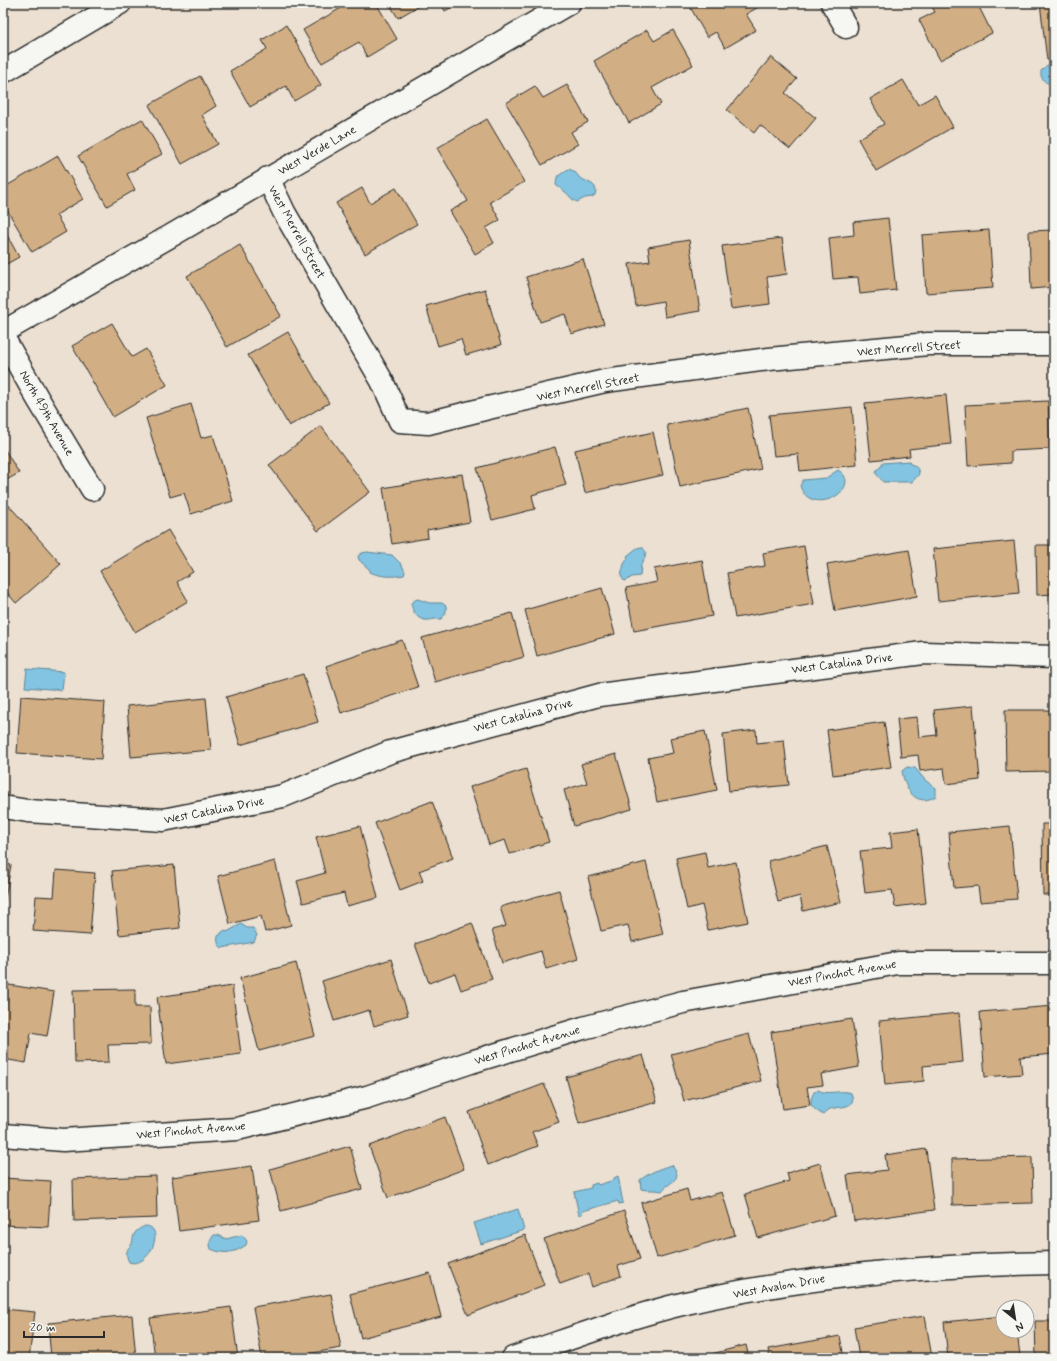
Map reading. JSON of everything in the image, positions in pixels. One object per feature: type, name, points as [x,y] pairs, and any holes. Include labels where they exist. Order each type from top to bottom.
[{"type":"street","points":[[3,72],[120,3]]},
{"type":"street","name":"West Verde Lane","points":[[3,332],[569,3]]},
{"type":"street","points":[[832,3],[846,27]]},
{"type":"street","name":"West Merrell Street","points":[[268,178],[284,212],[382,381],[400,421],[428,423],[605,381],[770,359],[928,344],[1054,344]]},
{"type":"street","name":"North 49th Avenue","points":[[3,337],[92,489]]},
{"type":"street","name":"West Catalina Drive","points":[[3,807],[28,811],[163,820],[283,796],[390,752],[599,695],[923,653],[1054,658]]},
{"type":"street","name":"West Pinchot Avenue","points":[[3,1135],[63,1140],[237,1129],[367,1098],[471,1062],[575,1030],[683,1002],[898,963],[1054,963]]},
{"type":"street","name":"West Avalon Drive","points":[[513,1358],[603,1327],[685,1304],[811,1280],[905,1269],[993,1264],[1054,1264]]},
{"type":"water","points":[[1047,65],[1054,66],[1054,84],[1049,84],[1043,80],[1041,76],[1041,71]]},
{"type":"water","points":[[568,169],[574,171],[580,178],[592,184],[595,187],[595,195],[577,202],[556,185],[557,177]]},
{"type":"water","points":[[909,461],[910,464],[916,467],[919,474],[912,482],[883,482],[876,474],[878,468],[882,466],[882,463]]},
{"type":"water","points":[[838,470],[845,477],[846,484],[834,497],[825,500],[815,500],[806,496],[800,486],[803,480],[826,478]]},
{"type":"water","points":[[642,547],[646,552],[641,565],[640,576],[632,577],[624,581],[621,576],[624,564],[628,558],[627,556],[637,548]]},
{"type":"water","points":[[367,552],[392,555],[402,565],[405,572],[404,575],[387,576],[370,572],[370,570],[359,560],[358,556]]},
{"type":"water","points":[[418,599],[429,603],[442,603],[446,606],[445,615],[441,619],[427,620],[419,618],[413,611],[411,603]]},
{"type":"water","points":[[27,669],[64,672],[62,690],[25,687]]},
{"type":"water","points":[[907,767],[915,768],[925,780],[936,788],[936,796],[923,800],[913,795],[906,785],[902,771]]},
{"type":"water","points":[[241,924],[247,928],[253,928],[257,935],[254,942],[222,948],[218,943],[218,936],[225,930],[227,932]]},
{"type":"water","points":[[818,1090],[822,1092],[851,1093],[853,1098],[852,1102],[847,1106],[830,1109],[823,1115],[811,1104],[814,1092]]},
{"type":"water","points":[[672,1165],[676,1170],[676,1177],[662,1191],[641,1189],[640,1180],[655,1171]]},
{"type":"water","points":[[618,1176],[623,1203],[619,1204],[618,1201],[583,1211],[582,1214],[579,1215],[574,1192],[591,1188],[591,1185],[597,1183],[598,1185],[614,1180],[614,1178]]},
{"type":"water","points":[[518,1209],[524,1230],[481,1244],[474,1223]]},
{"type":"water","points":[[145,1226],[151,1228],[154,1233],[155,1239],[153,1247],[149,1254],[143,1259],[137,1262],[129,1262],[127,1257],[128,1248],[132,1244],[134,1235],[137,1231]]},
{"type":"water","points":[[214,1235],[218,1235],[226,1239],[242,1235],[247,1241],[246,1245],[238,1250],[220,1252],[211,1249],[210,1242]]},
{"type":"building","points":[[338,3],[376,3],[397,39],[367,57],[359,42],[322,63],[303,30],[341,8]]},
{"type":"building","points":[[389,3],[423,3],[398,18]]},
{"type":"building","points":[[441,3],[459,3],[445,11]]},
{"type":"building","points":[[688,3],[766,3],[746,14],[756,30],[725,48],[716,32],[707,37]]},
{"type":"building","points":[[930,3],[977,3],[992,33],[940,60],[919,20],[935,12]]},
{"type":"building","points":[[1040,3],[1054,3],[1054,59],[1047,60]]},
{"type":"building","points":[[286,25],[321,85],[294,101],[286,86],[250,107],[230,71],[267,49],[262,40]]},
{"type":"building","points":[[647,30],[654,41],[673,30],[693,65],[652,88],[661,104],[629,123],[594,61]]},
{"type":"building","points":[[771,57],[797,79],[785,93],[816,118],[790,149],[760,125],[754,133],[727,110]]},
{"type":"building","points":[[200,76],[216,106],[202,115],[218,144],[182,164],[149,105]]},
{"type":"building","points":[[903,80],[918,105],[935,95],[953,127],[876,171],[858,139],[884,124],[870,99]]},
{"type":"building","points":[[567,85],[588,122],[571,132],[578,144],[542,165],[506,103],[535,86],[543,98]]},
{"type":"building","points":[[142,119],[162,154],[127,174],[135,190],[107,206],[78,156]]},
{"type":"building","points":[[487,119],[524,182],[490,202],[500,220],[486,228],[494,243],[475,254],[450,211],[468,201],[437,148]]},
{"type":"building","points":[[58,156],[83,199],[56,215],[66,232],[32,252],[3,203],[3,188]]},
{"type":"building","points":[[362,188],[370,203],[396,188],[417,224],[365,254],[336,203]]},
{"type":"building","points":[[888,218],[896,290],[860,294],[858,277],[833,279],[829,238],[854,235],[853,222]]},
{"type":"building","points":[[3,228],[19,257],[3,266]]},
{"type":"building","points":[[989,230],[993,288],[926,293],[922,235]]},
{"type":"building","points":[[1054,230],[1054,287],[1031,289],[1029,231]]},
{"type":"building","points":[[782,238],[787,274],[767,277],[770,304],[731,309],[722,246]]},
{"type":"building","points":[[689,240],[700,311],[665,317],[663,301],[636,306],[629,264],[650,261],[648,247]]},
{"type":"building","points":[[240,245],[281,316],[227,347],[187,276]]},
{"type":"building","points":[[583,259],[604,324],[571,334],[565,314],[540,322],[526,277]]},
{"type":"building","points":[[485,289],[501,345],[466,355],[461,339],[438,346],[426,306]]},
{"type":"building","points":[[112,323],[132,357],[146,349],[167,385],[113,417],[72,346]]},
{"type":"building","points":[[288,332],[329,403],[289,426],[248,355]]},
{"type":"building","points":[[946,395],[951,444],[909,449],[910,456],[871,460],[865,403]]},
{"type":"building","points":[[1048,401],[1050,449],[1011,451],[1011,463],[968,466],[965,405]]},
{"type":"building","points":[[191,404],[201,438],[213,435],[233,501],[191,514],[184,493],[170,497],[146,418]]},
{"type":"building","points":[[852,407],[857,465],[800,471],[798,454],[774,456],[769,415]]},
{"type":"building","points":[[748,408],[761,469],[680,487],[667,425]]},
{"type":"building","points":[[321,426],[370,492],[318,531],[269,465]]},
{"type":"building","points":[[653,432],[663,475],[585,493],[575,450]]},
{"type":"building","points":[[3,447],[19,473],[3,482]]},
{"type":"building","points":[[555,447],[566,485],[532,495],[535,509],[492,520],[477,468]]},
{"type":"building","points":[[462,474],[470,522],[427,530],[428,538],[392,544],[383,488]]},
{"type":"building","points":[[5,501],[61,564],[16,603],[3,588],[3,503]]},
{"type":"building","points":[[168,530],[193,572],[177,582],[188,601],[135,632],[100,571]]},
{"type":"building","points":[[1014,541],[1019,593],[938,601],[933,549]]},
{"type":"building","points":[[1036,545],[1054,545],[1054,594],[1037,595]]},
{"type":"building","points":[[804,546],[814,604],[735,618],[727,573],[765,566],[763,553]]},
{"type":"building","points":[[909,550],[917,596],[835,611],[827,564]]},
{"type":"building","points":[[702,560],[712,616],[634,631],[626,588],[657,582],[654,569]]},
{"type":"building","points":[[602,588],[615,634],[537,656],[525,610]]},
{"type":"building","points":[[512,613],[524,657],[435,682],[422,638]]},
{"type":"building","points":[[402,640],[418,687],[341,713],[326,666]]},
{"type":"building","points":[[303,674],[318,722],[240,745],[226,697]]},
{"type":"building","points":[[21,696],[105,702],[101,759],[17,753]]},
{"type":"building","points":[[206,698],[211,750],[131,757],[127,706]]},
{"type":"building","points":[[973,706],[980,780],[946,784],[944,768],[920,771],[918,755],[901,757],[897,719],[917,717],[919,737],[937,735],[934,710]]},
{"type":"building","points":[[1005,710],[1054,710],[1054,771],[1006,772]]},
{"type":"building","points":[[884,722],[891,767],[833,775],[827,730]]},
{"type":"building","points":[[756,730],[757,743],[784,740],[789,785],[729,791],[723,734]]},
{"type":"building","points":[[705,731],[717,790],[657,802],[648,758],[673,753],[670,738]]},
{"type":"building","points":[[616,754],[632,809],[574,826],[564,790],[587,783],[581,764]]},
{"type":"building","points":[[526,769],[549,842],[510,854],[505,840],[489,845],[470,787]]},
{"type":"building","points":[[432,801],[453,858],[419,871],[423,881],[400,890],[375,823]]},
{"type":"building","points":[[1042,824],[1054,824],[1054,895],[1043,895]]},
{"type":"building","points":[[360,826],[378,898],[347,906],[344,893],[303,903],[297,881],[325,873],[316,837]]},
{"type":"building","points":[[1010,826],[1017,899],[980,902],[978,886],[954,888],[949,832]]},
{"type":"building","points":[[918,829],[926,903],[895,907],[892,890],[865,893],[860,851],[892,848],[890,832]]},
{"type":"building","points":[[827,846],[841,902],[803,911],[800,896],[778,902],[768,861]]},
{"type":"building","points":[[705,852],[708,868],[736,862],[748,922],[708,930],[702,905],[687,909],[676,858]]},
{"type":"building","points":[[275,861],[291,925],[265,932],[261,916],[230,924],[218,876]]},
{"type":"building","points":[[646,862],[663,934],[632,942],[628,925],[601,931],[588,877]]},
{"type":"building","points":[[3,864],[11,865],[3,910]]},
{"type":"building","points":[[174,865],[180,928],[119,935],[112,871]]},
{"type":"building","points":[[56,870],[95,873],[90,935],[33,931],[36,896],[54,897]]},
{"type":"building","points":[[559,890],[578,959],[546,969],[541,951],[502,963],[492,930],[506,926],[500,907]]},
{"type":"building","points":[[472,923],[492,979],[461,990],[455,973],[429,983],[415,944]]},
{"type":"building","points":[[391,959],[408,1015],[374,1026],[369,1010],[334,1021],[322,981]]},
{"type":"building","points":[[296,963],[315,1036],[259,1051],[240,978]]},
{"type":"building","points":[[3,984],[54,992],[47,1036],[31,1033],[26,1063],[3,1059]]},
{"type":"building","points":[[232,986],[241,1054],[166,1064],[157,997]]},
{"type":"building","points":[[135,989],[135,1007],[150,1007],[151,1044],[108,1045],[109,1062],[75,1063],[73,990]]},
{"type":"building","points":[[1054,1006],[1054,1054],[1020,1057],[1022,1074],[985,1077],[980,1012]]},
{"type":"building","points":[[959,1013],[963,1062],[923,1066],[924,1081],[885,1085],[879,1021]]},
{"type":"building","points":[[852,1019],[859,1067],[821,1074],[823,1085],[807,1087],[810,1105],[783,1109],[771,1032]]},
{"type":"building","points":[[749,1034],[761,1081],[684,1101],[671,1054]]},
{"type":"building","points":[[643,1055],[657,1102],[579,1124],[566,1077]]},
{"type":"building","points":[[544,1084],[559,1122],[532,1132],[538,1146],[488,1165],[469,1112]]},
{"type":"building","points":[[445,1117],[464,1169],[388,1198],[369,1146]]},
{"type":"building","points":[[350,1146],[362,1189],[281,1211],[270,1169]]},
{"type":"building","points":[[926,1149],[934,1210],[854,1221],[847,1175],[887,1170],[885,1155]]},
{"type":"building","points":[[1032,1157],[1033,1203],[952,1205],[952,1159]]},
{"type":"building","points":[[1054,1160],[1054,1207],[1053,1207]]},
{"type":"building","points":[[820,1163],[835,1216],[758,1238],[745,1194],[789,1181],[787,1173]]},
{"type":"building","points":[[252,1166],[259,1220],[179,1231],[172,1177]]},
{"type":"building","points":[[156,1176],[157,1218],[74,1221],[73,1179]]},
{"type":"building","points":[[3,1178],[51,1181],[48,1227],[3,1225]]},
{"type":"building","points":[[687,1189],[690,1201],[722,1192],[735,1235],[657,1258],[641,1203]]},
{"type":"building","points":[[624,1211],[640,1259],[618,1266],[621,1276],[592,1287],[588,1274],[560,1284],[544,1239]]},
{"type":"building","points":[[525,1235],[544,1285],[468,1315],[448,1264]]},
{"type":"building","points":[[430,1273],[441,1317],[361,1338],[350,1294]]},
{"type":"building","points":[[331,1294],[341,1348],[284,1358],[262,1358],[253,1307]]},
{"type":"building","points":[[231,1307],[238,1358],[155,1358],[150,1318]]},
{"type":"building","points":[[3,1309],[35,1312],[29,1358],[3,1358]]},
{"type":"building","points":[[132,1315],[136,1358],[51,1358],[48,1323]]},
{"type":"building","points":[[925,1316],[932,1358],[859,1358],[854,1327]]},
{"type":"building","points":[[995,1317],[995,1339],[1018,1339],[1020,1356],[1001,1358],[948,1358],[944,1322]]},
{"type":"building","points":[[1035,1321],[1054,1321],[1054,1358],[1036,1358]]},
{"type":"building","points":[[840,1336],[844,1358],[770,1358],[768,1349]]},
{"type":"building","points":[[746,1345],[749,1358],[696,1358]]}]
